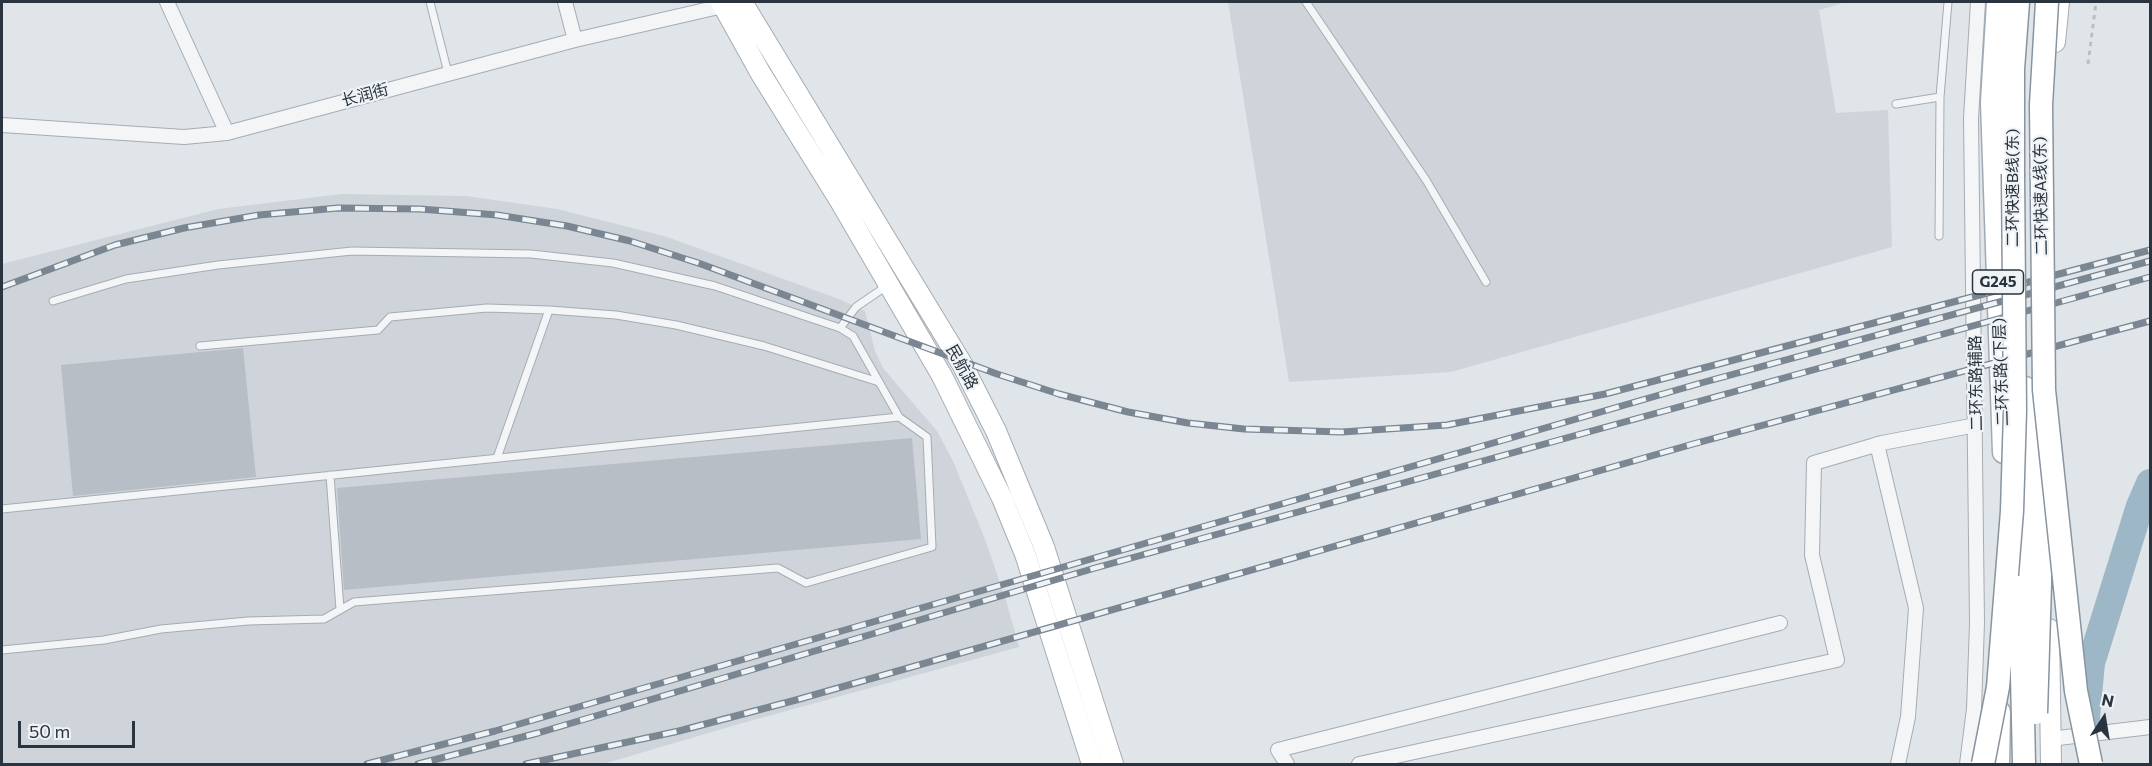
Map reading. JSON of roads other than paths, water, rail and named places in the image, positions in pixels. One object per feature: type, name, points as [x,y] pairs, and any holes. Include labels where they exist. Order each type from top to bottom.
[{"type":"main road","name":"二环东路(下层)","points":[[1998,2],[1992,102],[2003,412],[2002,564]]},
{"type":"main road","name":"二环东路(下层)","points":[[2019,2],[2015,102],[2026,422],[2025,559]]},
{"type":"main road","name":"二环快速B线(东)","points":[[2015,411],[2013,107],[2019,2]]},
{"type":"main road","name":"二环快速A线(东)","points":[[2043,390],[2041,105],[2047,2]]},
{"type":"main road","points":[[2051,765],[2057,738],[2049,177],[2050,95],[2059,2]]},
{"type":"main road","name":"民航路","points":[[728,3],[888,285],[942,375],[1002,498],[1025,554],[1092,765]]},
{"type":"main road","name":"民航路","points":[[728,3],[962,364],[996,431],[1044,547],[1113,765]]},
{"type":"main road","points":[[2029,765],[2038,686],[2043,390]]},
{"type":"main road","points":[[2043,390],[2076,690],[2091,765]]},
{"type":"main road","points":[[1982,765],[1995,711],[2006,603],[2015,411]]},
{"type":"main road","points":[[2015,411],[2023,765]]},
{"type":"main road","name":"G245","points":[[2023,765],[2025,559]]},
{"type":"main road","points":[[2025,559],[2028,680],[2034,765]]},
{"type":"main road","name":"G245","points":[[1982,765],[1998,662],[2002,564]]},
{"type":"main road","points":[[1998,765],[2002,564]]},
{"type":"street","points":[[167,2],[227,133]]},
{"type":"street","points":[[565,2],[575,40]]},
{"type":"street","name":"二环东路辅路","points":[[1967,765],[1977,667],[1971,118],[1978,2]]},
{"type":"street","name":"长润街","points":[[2,125],[184,137],[227,133],[575,40],[728,3]]},
{"type":"street","points":[[1359,765],[1837,660],[1812,555],[1814,463],[1877,444],[1976,425]]},
{"type":"street","points":[[1877,444],[1916,608],[1908,717],[1898,765]]},
{"type":"street","points":[[1287,765],[1278,750],[1780,623]]},
{"type":"street","points":[[2057,738],[2151,728]]},
{"type":"lane","points":[[430,2],[448,73]]},
{"type":"lane","points":[[1306,2],[1426,180],[1486,282]]},
{"type":"lane","points":[[1939,236],[1940,97],[1948,2]]},
{"type":"lane","points":[[1896,104],[1940,97]]},
{"type":"lane","points":[[2,650],[104,640],[161,629],[248,621],[324,618],[354,602],[778,568],[806,584],[932,547],[927,437],[899,417],[854,336],[840,328],[715,286],[613,263],[531,254],[352,251],[218,265],[126,279],[53,301]]},
{"type":"lane","points":[[840,328],[856,307],[888,285]]},
{"type":"lane","points":[[200,346],[378,330],[390,317],[487,308],[549,310],[616,315],[676,326],[764,346],[879,382]]},
{"type":"lane","points":[[497,458],[549,310]]},
{"type":"lane","points":[[2,509],[899,417]]},
{"type":"lane","points":[[330,475],[340,609]]},
{"type":"waterway","points":[[2085,728],[2091,663],[2140,506],[2150,483]]},
{"type":"railway","points":[[2,287],[115,245],[184,228],[259,215],[338,208],[420,209],[497,215],[567,226],[630,241],[701,264],[997,374],[1059,394],[1128,412],[1188,423],[1244,429],[1342,432],[1447,425],[1605,394],[2150,250]]},
{"type":"railway","points":[[367,764],[495,731],[1701,383],[2150,261]]},
{"type":"railway","points":[[418,764],[538,733],[1095,568],[2150,277]]},
{"type":"railway","points":[[526,764],[679,731],[796,700],[1693,444],[2150,321]]}]
